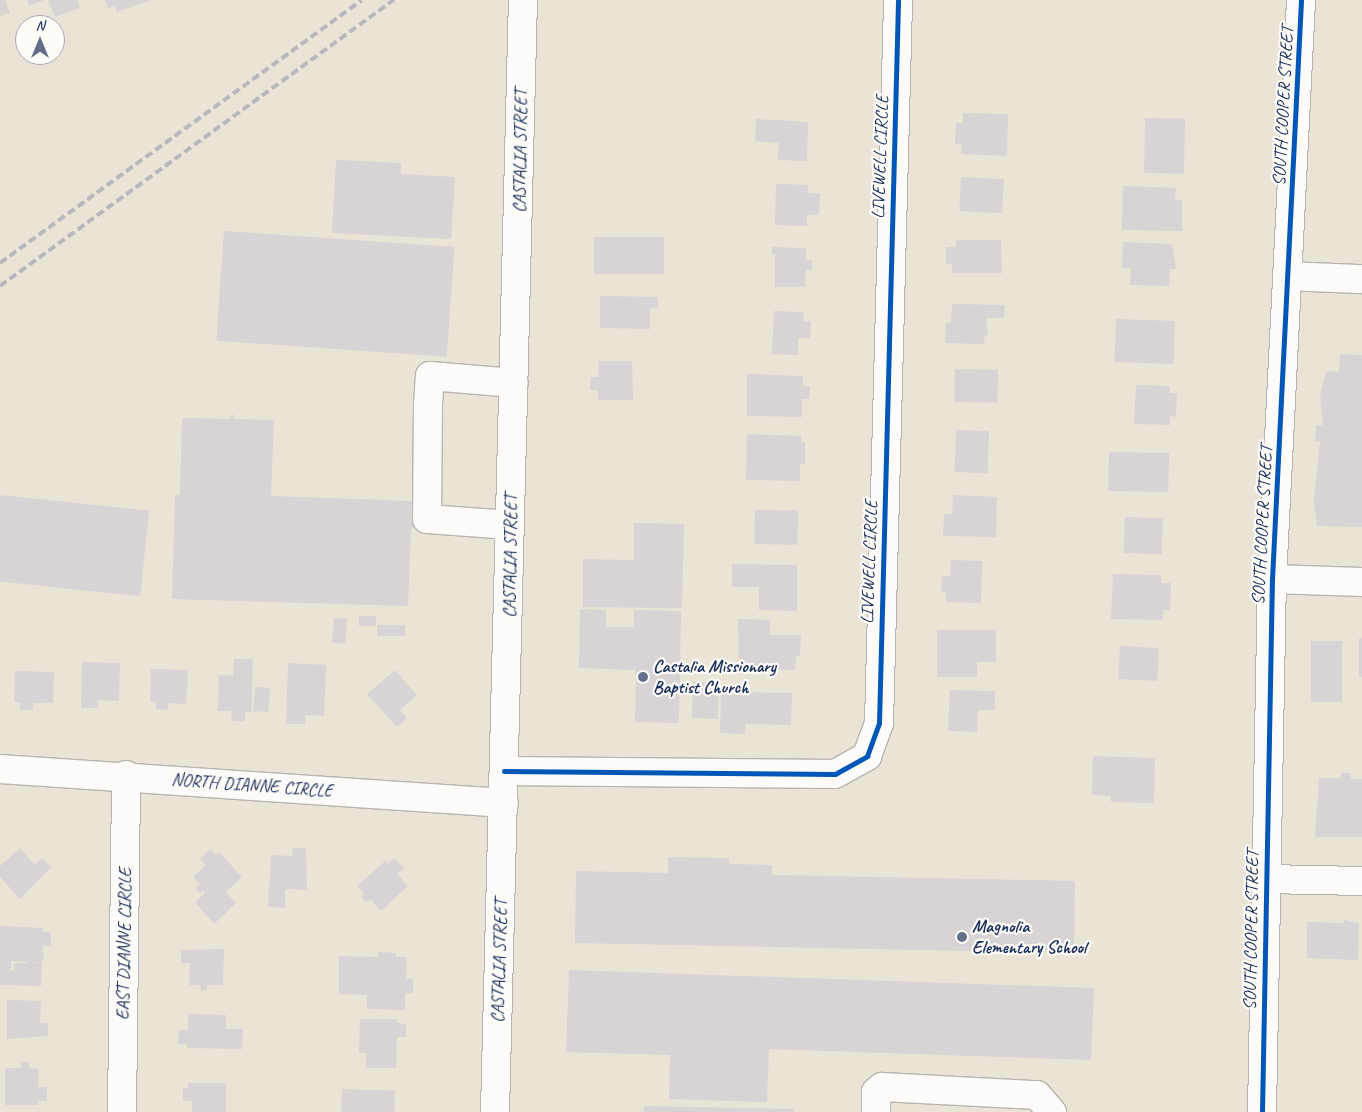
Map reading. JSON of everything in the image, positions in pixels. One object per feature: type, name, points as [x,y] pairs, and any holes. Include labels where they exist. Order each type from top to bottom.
[{"type":"street","name":"CASTALIA STREET","points":[[495,1112],[524,0]]},
{"type":"street","name":"LIVEWELL CIRCLE","points":[[504,771],[835,774],[867,756],[879,723],[898,0]]},
{"type":"street","name":"SOUTH COOPER STREET","points":[[1262,1112],[1272,580],[1289,276],[1301,0]]},
{"type":"street","points":[[1289,276],[1362,279]]},
{"type":"street","points":[[510,525],[426,519],[428,414],[430,376],[514,383]]},
{"type":"street","points":[[1272,580],[1362,582]]},
{"type":"street","name":"NORTH DIANNE CIRCLE","points":[[0,770],[126,776],[504,803]]},
{"type":"street","name":"EAST DIANNE CIRCLE","points":[[122,1112],[126,776]]},
{"type":"street","points":[[1266,879],[1362,881]]},
{"type":"street","points":[[876,1112],[876,1092],[882,1087],[1037,1095],[1052,1112]]},
{"type":"building","points":[[0,0],[5,0],[10,13],[0,16]]},
{"type":"building","points":[[27,0],[44,0],[29,6]]},
{"type":"building","points":[[48,0],[77,0],[80,8],[61,15],[54,15]]},
{"type":"building","points":[[105,0],[151,0],[117,12],[115,6],[108,8]]},
{"type":"building","points":[[963,113],[1008,114],[1007,156],[961,154],[962,145],[955,144],[956,123],[963,123]]},
{"type":"building","points":[[1145,118],[1185,119],[1184,174],[1144,173]]},
{"type":"building","points":[[756,119],[808,122],[807,161],[778,160],[779,143],[755,141]]},
{"type":"building","points":[[336,160],[401,163],[401,174],[455,177],[451,239],[332,233]]},
{"type":"building","points":[[961,177],[1004,179],[1002,213],[959,211]]},
{"type":"building","points":[[776,184],[808,185],[808,193],[820,193],[819,215],[807,215],[807,226],[775,225]]},
{"type":"building","points":[[1123,186],[1176,188],[1175,200],[1182,200],[1182,231],[1122,230]]},
{"type":"building","points":[[224,231],[454,247],[447,357],[216,341]]},
{"type":"building","points":[[594,237],[664,237],[664,274],[594,274]]},
{"type":"building","points":[[956,240],[1001,240],[1002,273],[952,273],[952,264],[946,264],[946,247],[956,247]]},
{"type":"building","points":[[1123,242],[1172,244],[1176,269],[1170,269],[1169,286],[1130,285],[1131,268],[1122,268]]},
{"type":"building","points":[[772,247],[806,248],[806,260],[812,260],[812,270],[806,270],[805,287],[775,287],[775,254],[772,254]]},
{"type":"building","points":[[600,296],[658,297],[658,308],[650,308],[650,329],[600,328]]},
{"type":"building","points":[[952,304],[1005,305],[1004,318],[986,318],[988,335],[985,335],[984,344],[945,343],[946,323],[951,323]]},
{"type":"building","points":[[774,311],[804,312],[803,321],[811,321],[810,338],[798,338],[798,355],[772,354]]},
{"type":"building","points":[[1116,319],[1175,321],[1173,364],[1114,362]]},
{"type":"building","points":[[1340,354],[1362,355],[1362,527],[1317,526],[1314,501],[1320,441],[1315,441],[1316,425],[1323,425],[1320,397],[1326,371],[1339,372]]},
{"type":"building","points":[[599,361],[632,361],[633,400],[598,400],[598,390],[590,390],[591,377],[598,377]]},
{"type":"building","points":[[955,369],[998,370],[997,403],[954,402]]},
{"type":"building","points":[[747,374],[803,376],[803,386],[810,386],[809,399],[802,399],[802,417],[747,416]]},
{"type":"building","points":[[1136,385],[1170,386],[1170,393],[1177,393],[1176,417],[1170,416],[1170,425],[1134,424]]},
{"type":"building","points":[[231,415],[234,415],[234,419],[274,420],[271,496],[412,501],[411,517],[415,517],[415,528],[411,528],[408,606],[172,599],[175,495],[180,495],[182,418],[230,419]]},
{"type":"building","points":[[956,430],[989,431],[988,473],[955,472]]},
{"type":"building","points":[[747,434],[801,436],[801,442],[805,442],[805,464],[800,464],[800,481],[746,480]]},
{"type":"building","points":[[1109,452],[1169,453],[1168,492],[1108,491]]},
{"type":"building","points":[[0,495],[149,511],[140,596],[0,581]]},
{"type":"building","points":[[953,495],[997,497],[996,537],[943,536],[944,514],[952,514]]},
{"type":"building","points":[[755,510],[798,511],[797,545],[754,544]]},
{"type":"building","points":[[1125,517],[1163,518],[1162,554],[1124,553]]},
{"type":"building","points":[[634,523],[684,524],[682,608],[583,607],[583,559],[634,560]]},
{"type":"building","points":[[951,560],[982,561],[981,603],[946,602],[946,593],[941,592],[942,576],[950,576]]},
{"type":"building","points":[[732,564],[797,565],[797,611],[759,610],[759,587],[732,587]]},
{"type":"building","points":[[1113,574],[1161,575],[1161,583],[1171,583],[1170,610],[1163,610],[1163,620],[1111,619]]},
{"type":"building","points":[[580,609],[606,610],[606,627],[634,627],[634,610],[681,611],[679,723],[635,722],[636,670],[579,668]]},
{"type":"building","points":[[359,616],[376,616],[376,626],[359,626]]},
{"type":"building","points":[[334,618],[347,619],[345,644],[332,643]]},
{"type":"building","points":[[738,619],[770,620],[770,635],[801,635],[800,656],[796,656],[795,670],[739,669]]},
{"type":"building","points":[[377,625],[405,625],[405,636],[377,636]]},
{"type":"building","points":[[937,630],[996,630],[996,662],[977,662],[977,677],[937,677]]},
{"type":"building","points":[[1359,638],[1362,638],[1362,677],[1359,677]]},
{"type":"building","points":[[1311,641],[1342,641],[1342,702],[1311,702]]},
{"type":"building","points":[[1120,646],[1159,648],[1157,681],[1118,679]]},
{"type":"building","points":[[234,659],[253,659],[251,712],[245,712],[245,721],[231,721],[232,711],[218,711],[219,675],[233,676]]},
{"type":"building","points":[[82,662],[120,663],[119,701],[98,700],[98,708],[81,708]]},
{"type":"building","points":[[288,663],[326,665],[324,716],[305,715],[305,724],[286,724]]},
{"type":"building","points":[[151,669],[188,670],[186,704],[168,703],[168,710],[156,709],[156,702],[150,702]]},
{"type":"building","points":[[395,670],[417,695],[400,710],[407,718],[397,727],[367,694]]},
{"type":"building","points":[[15,671],[54,672],[53,703],[33,703],[33,710],[20,710],[20,703],[14,702]]},
{"type":"building","points":[[693,682],[719,683],[718,719],[692,718]]},
{"type":"building","points":[[255,687],[270,688],[268,712],[253,711]]},
{"type":"building","points":[[950,690],[995,691],[995,710],[978,710],[977,732],[948,731]]},
{"type":"building","points":[[721,692],[792,693],[791,725],[745,724],[745,734],[720,733]]},
{"type":"building","points":[[1093,756],[1155,758],[1154,803],[1111,802],[1111,796],[1092,795]]},
{"type":"building","points":[[1341,773],[1351,773],[1351,779],[1362,779],[1362,837],[1315,837],[1319,778],[1341,778]]},
{"type":"building","points":[[20,848],[35,865],[42,858],[51,867],[20,899],[0,877],[0,866]]},
{"type":"building","points":[[293,848],[306,848],[307,890],[285,889],[285,908],[268,907],[271,855],[292,856]]},
{"type":"building","points":[[210,849],[216,855],[219,852],[242,877],[226,892],[236,903],[214,924],[195,902],[205,893],[203,890],[200,893],[195,888],[200,884],[193,877],[206,865],[200,859]]},
{"type":"building","points":[[668,857],[729,858],[729,864],[772,865],[772,875],[1075,881],[1074,953],[575,943],[576,871],[668,873]]},
{"type":"building","points":[[394,858],[404,868],[397,874],[408,886],[381,911],[370,899],[366,903],[361,897],[364,894],[357,886],[385,861],[388,864]]},
{"type":"building","points":[[1344,920],[1359,923],[1358,960],[1307,958],[1307,922],[1344,923]]},
{"type":"building","points":[[0,926],[43,928],[43,932],[51,933],[51,946],[42,946],[44,956],[42,962],[32,963],[42,963],[41,986],[0,985]],"holes":[[[11,961],[28,962],[14,963],[14,970],[7,970],[11,968]]]},
{"type":"building","points":[[224,949],[223,985],[207,985],[207,991],[201,991],[200,985],[189,985],[190,963],[181,963],[181,950]]},
{"type":"building","points":[[378,952],[396,953],[396,957],[407,957],[406,979],[413,979],[413,993],[405,993],[405,1010],[367,1009],[367,995],[339,994],[339,956],[378,957]]},
{"type":"building","points":[[569,970],[1094,988],[1091,1060],[769,1049],[767,1102],[669,1099],[670,1055],[566,1052]]},
{"type":"building","points":[[7,1000],[41,1001],[40,1023],[48,1023],[48,1036],[7,1039]]},
{"type":"building","points":[[188,1014],[226,1015],[226,1029],[243,1029],[242,1049],[187,1048],[187,1044],[178,1044],[179,1030],[188,1030]]},
{"type":"building","points":[[360,1019],[397,1019],[397,1023],[406,1024],[406,1037],[397,1037],[396,1068],[366,1068],[366,1053],[359,1053]]},
{"type":"building","points":[[21,1062],[29,1062],[29,1068],[39,1069],[38,1087],[47,1087],[47,1101],[38,1101],[38,1105],[5,1105],[5,1068],[21,1068]]},
{"type":"building","points":[[188,1083],[226,1083],[226,1112],[192,1112],[192,1101],[183,1101],[183,1088],[188,1088]]},
{"type":"building","points":[[342,1089],[395,1091],[394,1112],[341,1112]]},
{"type":"building","points":[[644,1106],[794,1109],[794,1112],[644,1112]]},
{"type":"railway","points":[[0,263],[362,0]]},
{"type":"railway","points":[[0,286],[394,0]]},
{"type":"cycle path","points":[[504,771],[835,774],[867,756],[879,723],[898,0]]},
{"type":"cycle path","points":[[1262,1112],[1272,579],[1301,0]]},
{"type":"place","name":"Castalia Missionary Baptist Church","points":[[643,677]]},
{"type":"place","name":"Magnolia Elementary School","points":[[962,937]]}]
